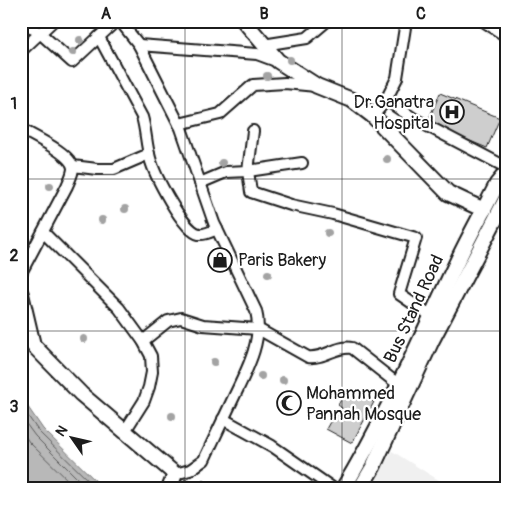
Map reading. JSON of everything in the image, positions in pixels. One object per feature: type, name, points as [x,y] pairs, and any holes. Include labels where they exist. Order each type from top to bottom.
[{"type":"main road","points":[[244,21],[278,61],[317,86],[352,100],[373,116],[448,193],[484,210]]},
{"type":"main road","name":"Bus Stand Road","points":[[343,489],[361,460],[399,385],[503,168]]},
{"type":"main road","name":"Bus Stand Road","points":[[360,489],[373,467],[432,340],[506,198]]},
{"type":"main road","points":[[21,294],[33,345],[81,394],[175,474],[169,489]]},
{"type":"street","points":[[21,51],[53,21]]},
{"type":"street","points":[[21,22],[40,33],[72,62],[118,21],[139,45],[179,124],[217,229],[256,311],[259,321],[251,360],[204,460],[190,470],[175,474]]},
{"type":"street","points":[[263,45],[307,38],[327,21]]},
{"type":"street","points":[[373,116],[386,100],[397,78],[406,21]]},
{"type":"street","points":[[483,21],[506,36]]},
{"type":"street","points":[[100,36],[142,116],[149,154],[157,178],[165,193],[191,230],[199,234],[217,229]]},
{"type":"street","points":[[139,45],[257,54],[278,61]]},
{"type":"street","points":[[179,124],[220,114],[253,85],[285,83],[317,86]]},
{"type":"street","points":[[386,100],[416,120],[503,168],[506,154]]},
{"type":"street","points":[[21,129],[66,156],[73,166],[73,173],[67,186],[21,273]]},
{"type":"street","points":[[253,132],[248,171],[251,192],[291,205],[333,214],[416,238],[399,294],[432,316]]},
{"type":"street","points":[[73,166],[114,169],[149,154]]},
{"type":"street","points":[[200,182],[226,172],[248,171],[302,163]]},
{"type":"street","points":[[44,232],[119,308],[143,340],[152,356],[150,387],[144,401],[125,431]]},
{"type":"street","points":[[143,340],[168,320],[175,318],[188,319],[203,324],[258,329],[308,357],[315,358],[345,347],[352,348],[399,385]]},
{"type":"street","points":[[223,419],[272,446],[334,489]]},
{"type":"shaded area","points":[[392,451],[453,489],[370,489]]},
{"type":"water","points":[[21,397],[43,429],[104,489],[21,489]]},
{"type":"building","points":[[440,93],[500,118],[487,148],[427,123]]},
{"type":"building","points":[[347,389],[374,402],[352,443],[326,429],[335,413],[338,415],[342,408],[338,405]]},
{"type":"building","points":[[185,479],[197,487],[203,480],[216,489],[179,489]]},
{"type":"place","name":"Dr.Ganatra Hospital","points":[[452,112]]},
{"type":"place","name":"Paris Bakery","points":[[220,260]]},
{"type":"place","name":"Mohammed Pannah Mosque","points":[[289,403]]}]
